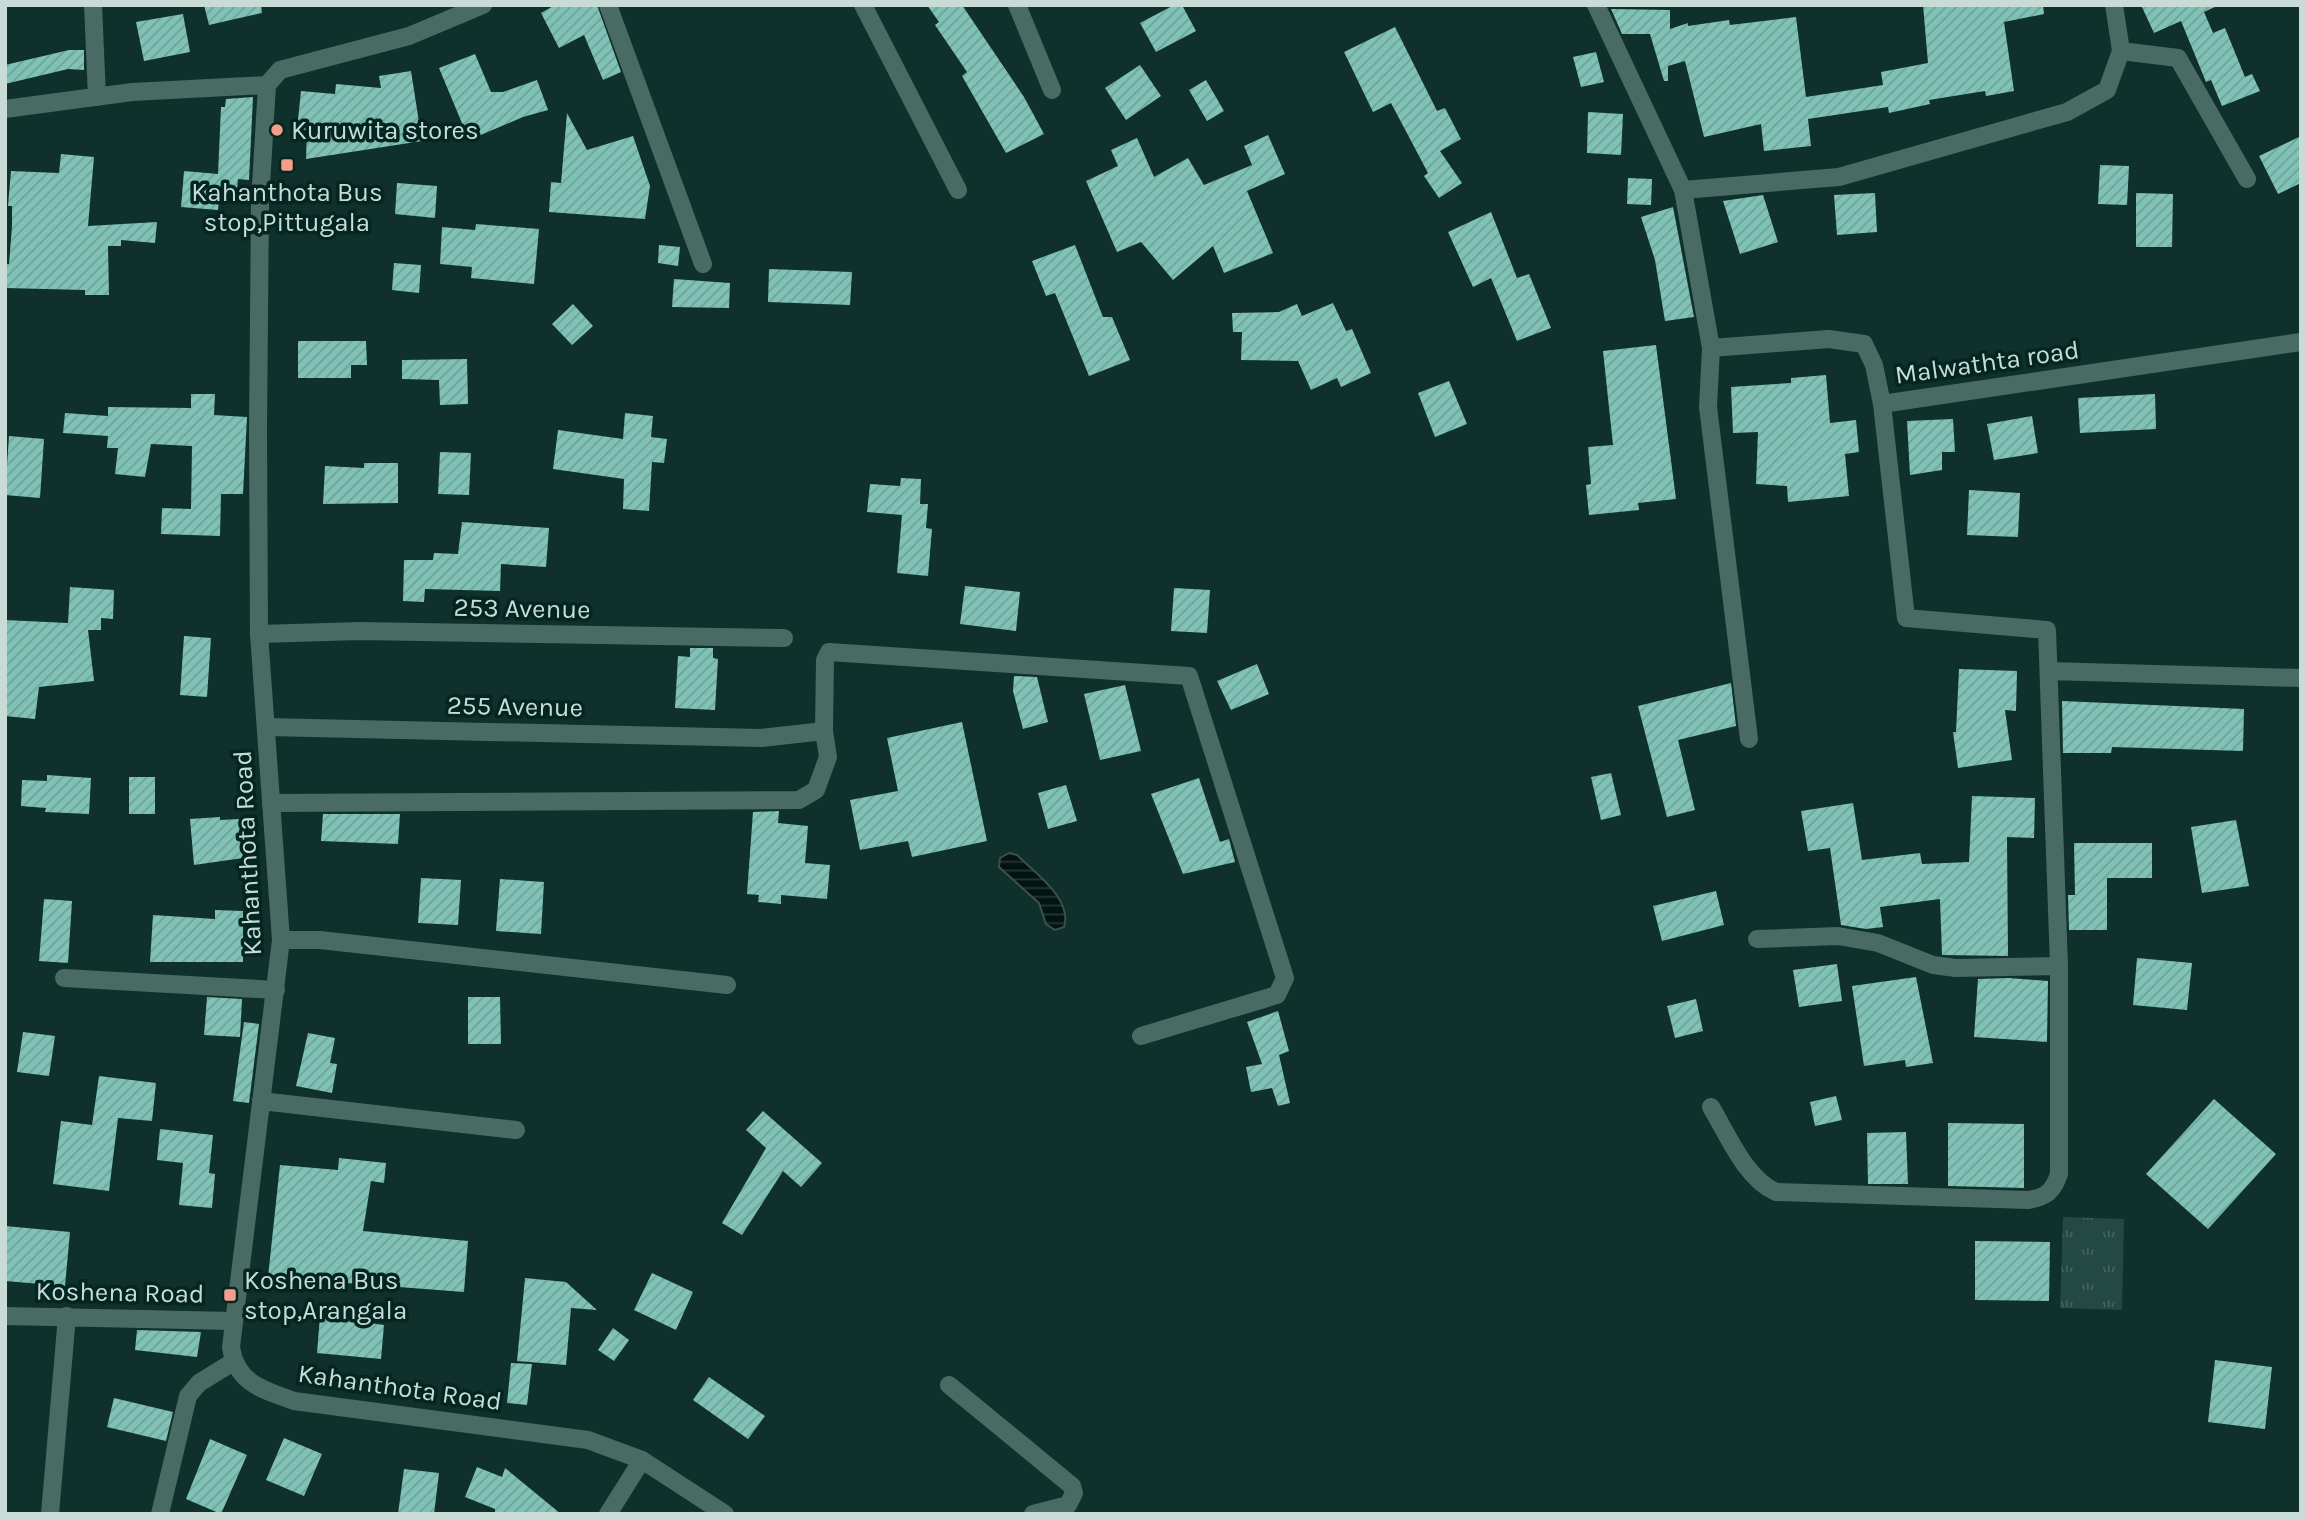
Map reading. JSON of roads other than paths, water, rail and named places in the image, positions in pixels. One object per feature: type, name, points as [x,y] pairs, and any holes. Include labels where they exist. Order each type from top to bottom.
[{"type":"street","points":[[93,5],[97,97]]},
{"type":"street","points":[[5,109],[132,92],[267,85],[280,69],[409,36],[483,5]]},
{"type":"street","points":[[608,5],[703,264]]},
{"type":"street","points":[[863,5],[958,190]]},
{"type":"street","points":[[1017,5],[1052,90]]},
{"type":"street","points":[[1595,5],[1683,190],[1711,348],[1709,407],[1749,739]]},
{"type":"street","points":[[1683,190],[1839,177],[2067,111],[2107,90],[2121,51],[2114,5]]},
{"type":"street","points":[[2121,51],[2178,58],[2247,179]]},
{"type":"street","name":"Kahanthota Road","points":[[267,85],[260,202],[259,634],[281,940],[233,1321],[233,1362],[254,1387],[294,1401],[588,1440],[642,1461],[724,1513]]},
{"type":"street","name":"Malwathta road","points":[[1711,348],[1829,339],[1864,344],[1874,365],[1882,404],[2301,342]]},
{"type":"street","points":[[1711,1107],[1753,1175],[1764,1187],[1776,1192],[2028,1200],[2045,1197],[2054,1188],[2059,1174],[2059,966],[2047,630],[1906,618],[1882,404]]},
{"type":"street","name":"253 Avenue","points":[[259,634],[360,631],[784,638]]},
{"type":"street","points":[[271,803],[799,800],[816,790],[828,757],[824,731],[825,660],[829,652],[1189,676],[1285,978],[1278,995],[1141,1036]]},
{"type":"street","points":[[2049,671],[2301,678]]},
{"type":"street","name":"255 Avenue","points":[[267,727],[761,738],[824,731]]},
{"type":"street","points":[[1757,939],[1838,936],[1878,943],[1933,965],[1956,968],[2059,966]]},
{"type":"street","points":[[281,940],[320,940],[727,985]]},
{"type":"street","points":[[64,978],[276,990]]},
{"type":"street","points":[[261,1101],[516,1130]]},
{"type":"street","name":"Koshena Road","points":[[5,1316],[233,1321]]},
{"type":"street","points":[[50,1514],[67,1316]]},
{"type":"street","points":[[160,1514],[188,1395],[199,1383],[233,1362]]},
{"type":"street","points":[[949,1385],[1072,1486],[1074,1493],[1068,1506],[1033,1514]]},
{"type":"street","points":[[608,1514],[642,1461]]},
{"type":"place","name":"Kuruwita stores","points":[[277,130]]},
{"type":"place","name":"Kahanthota Bus stop,Pittugala","points":[[287,165]]},
{"type":"place","name":"Koshena Bus stop,Arangala","points":[[230,1295]]}]
